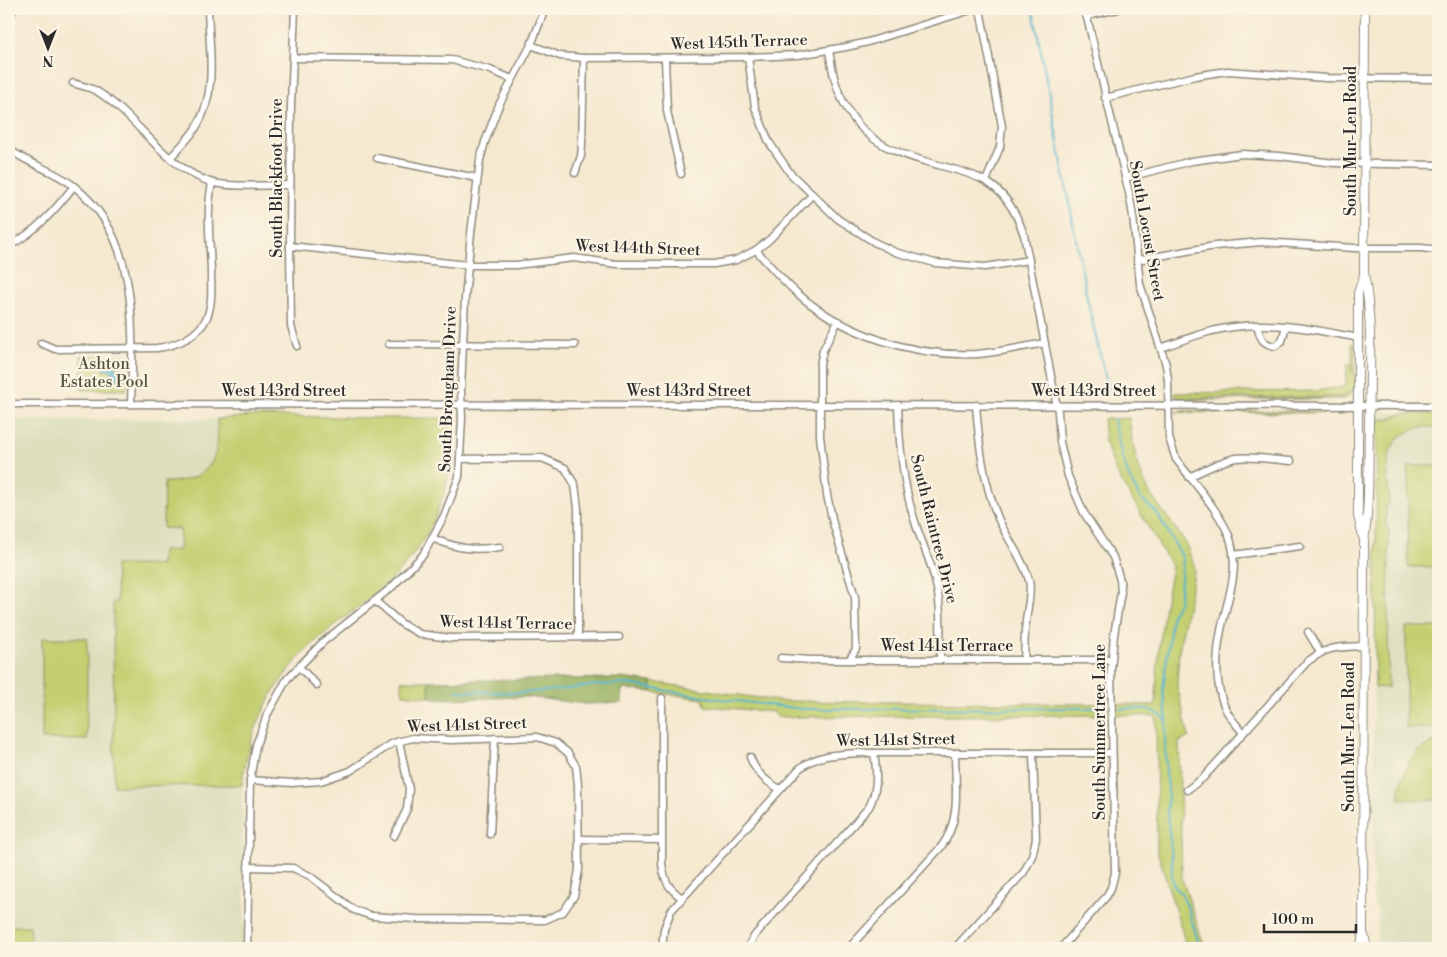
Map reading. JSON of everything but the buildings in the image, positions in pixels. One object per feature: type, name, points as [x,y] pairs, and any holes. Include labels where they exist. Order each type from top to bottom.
[{"type":"main road","name":"South Mur-Len Road","points":[[1361,948],[1363,931],[1364,542],[1368,515],[1369,406],[1369,301],[1364,273],[1365,9]]},
{"type":"main road","name":"South Mur-Len Road","points":[[1364,273],[1358,293],[1358,516],[1364,542]]},
{"type":"main road","name":"South Mur-Len Road","points":[[1363,931],[1367,948]]},
{"type":"street","points":[[9,18],[14,9]]},
{"type":"street","points":[[170,158],[198,125],[208,95],[212,53],[208,9]]},
{"type":"street","name":"South Blackfoot Drive","points":[[295,9],[290,246],[291,326],[297,346]]},
{"type":"street","name":"South Brougham Drive","points":[[247,948],[250,780],[256,745],[267,715],[287,679],[323,642],[392,587],[423,555],[444,516],[459,477],[463,344],[468,264],[478,178],[485,142],[491,125],[531,45],[545,9]]},
{"type":"street","name":"West 145th Terrace","points":[[531,45],[560,56],[584,58],[798,55],[868,42],[974,9]]},
{"type":"street","points":[[980,9],[1002,126],[1000,147],[986,181]]},
{"type":"street","points":[[1085,12],[1118,9]]},
{"type":"street","name":"South Locust Street","points":[[1085,12],[1133,216],[1137,260],[1144,300],[1161,348],[1168,380],[1169,438],[1171,448],[1176,459],[1225,526],[1232,544],[1234,573],[1219,636],[1217,666],[1221,695],[1225,706],[1243,733]]},
{"type":"street","name":"South Summertree Lane","points":[[829,50],[836,85],[843,102],[852,117],[875,140],[898,154],[968,173],[986,181],[1004,197],[1013,209],[1024,235],[1056,405],[1063,458],[1070,482],[1084,513],[1113,556],[1120,574],[1121,592],[1112,660],[1115,873],[1111,888],[1106,897],[1060,948]]},
{"type":"street","points":[[748,57],[751,89],[761,124],[778,158],[812,195],[857,232],[895,252],[914,258],[955,266],[985,268],[1029,260]]},
{"type":"street","points":[[293,58],[452,60],[485,68],[512,80]]},
{"type":"street","points":[[574,173],[581,156],[582,145],[584,58]]},
{"type":"street","points":[[665,58],[667,111],[681,174]]},
{"type":"street","points":[[1105,98],[1195,76],[1227,71],[1365,79],[1438,79]]},
{"type":"street","points":[[73,83],[96,91],[116,106],[170,158],[188,172],[212,183],[290,185]]},
{"type":"street","points":[[9,149],[20,157],[53,172],[74,186],[92,202],[108,226],[124,263],[130,298],[131,404]]},
{"type":"street","points":[[1125,178],[1192,161],[1242,154],[1280,156],[1334,163],[1438,165]]},
{"type":"street","points":[[377,158],[478,178]]},
{"type":"street","points":[[41,343],[55,349],[131,350],[172,346],[198,329],[207,317],[212,294],[208,203],[212,183]]},
{"type":"street","points":[[9,246],[41,224],[74,186]]},
{"type":"street","name":"West 144th Street","points":[[290,246],[468,264],[516,265],[574,258],[617,264],[714,264],[736,260],[756,250],[769,240],[812,195]]},
{"type":"street","points":[[1137,260],[1215,246],[1248,243],[1292,243],[1328,247],[1421,248],[1438,250]]},
{"type":"street","points":[[756,250],[776,273],[818,309],[838,321],[880,340],[934,352],[978,354],[1045,343]]},
{"type":"street","points":[[838,321],[822,355],[819,373],[819,405],[827,495],[854,597],[856,649],[849,660]]},
{"type":"street","points":[[1438,321],[1438,339]]},
{"type":"street","points":[[1161,348],[1195,335],[1244,325],[1286,326],[1359,338]]},
{"type":"street","points":[[1257,325],[1260,338],[1266,344],[1276,346],[1282,341],[1286,326]]},
{"type":"street","points":[[389,344],[575,345]]},
{"type":"street","name":"West 143rd Street","points":[[9,404],[1438,406]]},
{"type":"street","name":"South Raintree Drive","points":[[898,405],[901,458],[907,493],[915,523],[932,568],[939,601],[940,660]]},
{"type":"street","points":[[976,405],[980,455],[991,499],[999,519],[1024,566],[1029,581],[1030,598],[1026,623],[1024,660]]},
{"type":"street","points":[[460,459],[542,458],[565,468],[575,485],[578,508],[578,638]]},
{"type":"street","points":[[1189,476],[1235,458],[1291,461]]},
{"type":"street","points":[[432,538],[452,547],[467,550],[500,547]]},
{"type":"street","points":[[1234,555],[1300,546]]},
{"type":"street","name":"West 141st Terrace","points":[[375,601],[402,624],[420,634],[450,638],[619,637]]},
{"type":"street","points":[[1308,632],[1320,652]]},
{"type":"street","points":[[1187,790],[1203,778],[1307,662],[1320,652],[1335,647],[1363,646]]},
{"type":"street","name":"West 141st Terrace","points":[[782,658],[849,660],[1112,660]]},
{"type":"street","points":[[299,667],[317,685]]},
{"type":"street","points":[[662,698],[662,864],[664,877],[671,890],[682,898]]},
{"type":"street","name":"West 141st Street","points":[[250,780],[292,783],[321,781],[350,772],[393,743],[413,738],[451,740],[537,737],[556,743],[568,753],[576,766],[579,838]]},
{"type":"street","points":[[490,834],[495,738]]},
{"type":"street","points":[[394,836],[407,809],[410,789],[399,742]]},
{"type":"street","points":[[747,948],[755,935],[865,813],[872,802],[876,783],[874,753]]},
{"type":"street","name":"West 141st Street","points":[[662,948],[664,929],[668,917],[682,898],[799,768],[818,758],[829,754],[874,753],[1112,753]]},
{"type":"street","points":[[849,948],[941,847],[950,833],[956,811],[955,753]]},
{"type":"street","points":[[955,948],[1024,872],[1032,856],[1036,839],[1033,753]]},
{"type":"street","points":[[750,757],[758,772],[771,784],[780,789]]},
{"type":"street","points":[[248,866],[293,868],[310,876],[354,910],[372,916],[416,919],[544,920],[562,912],[574,896],[579,870],[579,838],[661,840]]},
{"type":"shaded area","points":[[1385,412],[1438,412],[1438,948],[1376,948],[1378,911],[1373,900],[1374,557],[1376,509],[1374,421]]},
{"type":"shaded area","points":[[454,418],[454,439],[449,479],[438,512],[426,536],[404,566],[392,578],[317,639],[294,663],[271,696],[257,725],[247,756],[242,785],[245,948],[9,948],[9,420]]},
{"type":"green space","points":[[1352,342],[1355,346],[1355,388],[1350,396],[1344,399],[1178,400],[1342,398],[1352,390],[1342,397],[1176,398],[1177,396],[1175,395],[1175,393],[1316,391],[1343,387],[1346,384],[1347,364],[1351,365],[1352,372]]},
{"type":"green space","name":"Ashton Estates Pool","points":[[81,356],[125,356],[126,390],[82,390]]},
{"type":"green space","points":[[1323,411],[1323,413],[1176,412]]},
{"type":"green space","points":[[1401,414],[1438,414],[1438,428],[1422,427],[1407,432],[1395,442],[1389,457],[1389,505],[1386,505],[1386,528],[1389,529],[1388,688],[1375,687],[1377,420],[1390,419]]},
{"type":"green space","points":[[252,416],[454,418],[452,458],[443,497],[427,533],[417,550],[404,566],[373,596],[317,640],[288,670],[276,687],[257,724],[250,744],[242,785],[114,786],[113,603],[117,600],[115,565],[161,565],[162,551],[179,550],[180,529],[163,528],[164,482],[189,479],[197,476],[209,466],[217,446],[217,419]]},
{"type":"green space","points":[[1129,418],[1138,466],[1149,492],[1186,543],[1195,568],[1179,651],[1177,685],[1189,737],[1179,742],[1182,879],[1205,948],[1187,948],[1157,850],[1156,716],[1116,715],[1116,704],[1156,705],[1157,670],[1172,567],[1116,472],[1105,441],[1103,419]]},
{"type":"green space","points":[[1408,466],[1438,466],[1438,567],[1408,567]]},
{"type":"green space","points":[[1406,627],[1438,627],[1438,728],[1406,728]]},
{"type":"green space","points":[[42,638],[87,638],[87,740],[42,739]]},
{"type":"green space","points":[[621,678],[652,682],[652,692],[622,689],[622,703],[586,704],[527,697],[445,699],[429,697],[429,681]]},
{"type":"green space","points":[[401,681],[429,681],[429,697],[403,694]]},
{"type":"green space","points":[[652,682],[779,701],[1108,704],[1108,715],[777,717],[774,712],[705,706],[703,699],[652,692]]},
{"type":"green space","points":[[1438,740],[1438,800],[1399,799],[1402,780],[1409,763],[1421,749]]},
{"type":"green space","points":[[9,926],[30,926],[30,948],[9,948]]},
{"type":"water","points":[[104,365],[115,365],[117,367],[119,370],[119,380],[113,380],[112,371],[104,370]]},
{"type":"waterway","points":[[1033,9],[1088,303],[1109,392]]},
{"type":"waterway","points":[[1114,419],[1128,475],[1140,498],[1157,513],[1183,558],[1179,603],[1172,613],[1163,691],[1167,718],[1165,738],[1168,788],[1167,813],[1174,886],[1181,893],[1188,908],[1200,948]]},
{"type":"waterway","points":[[456,691],[520,693],[596,685],[628,684],[705,697],[802,709],[1102,708]]},
{"type":"waterway","points":[[1120,709],[1140,708],[1151,710],[1162,716],[1166,721]]}]
